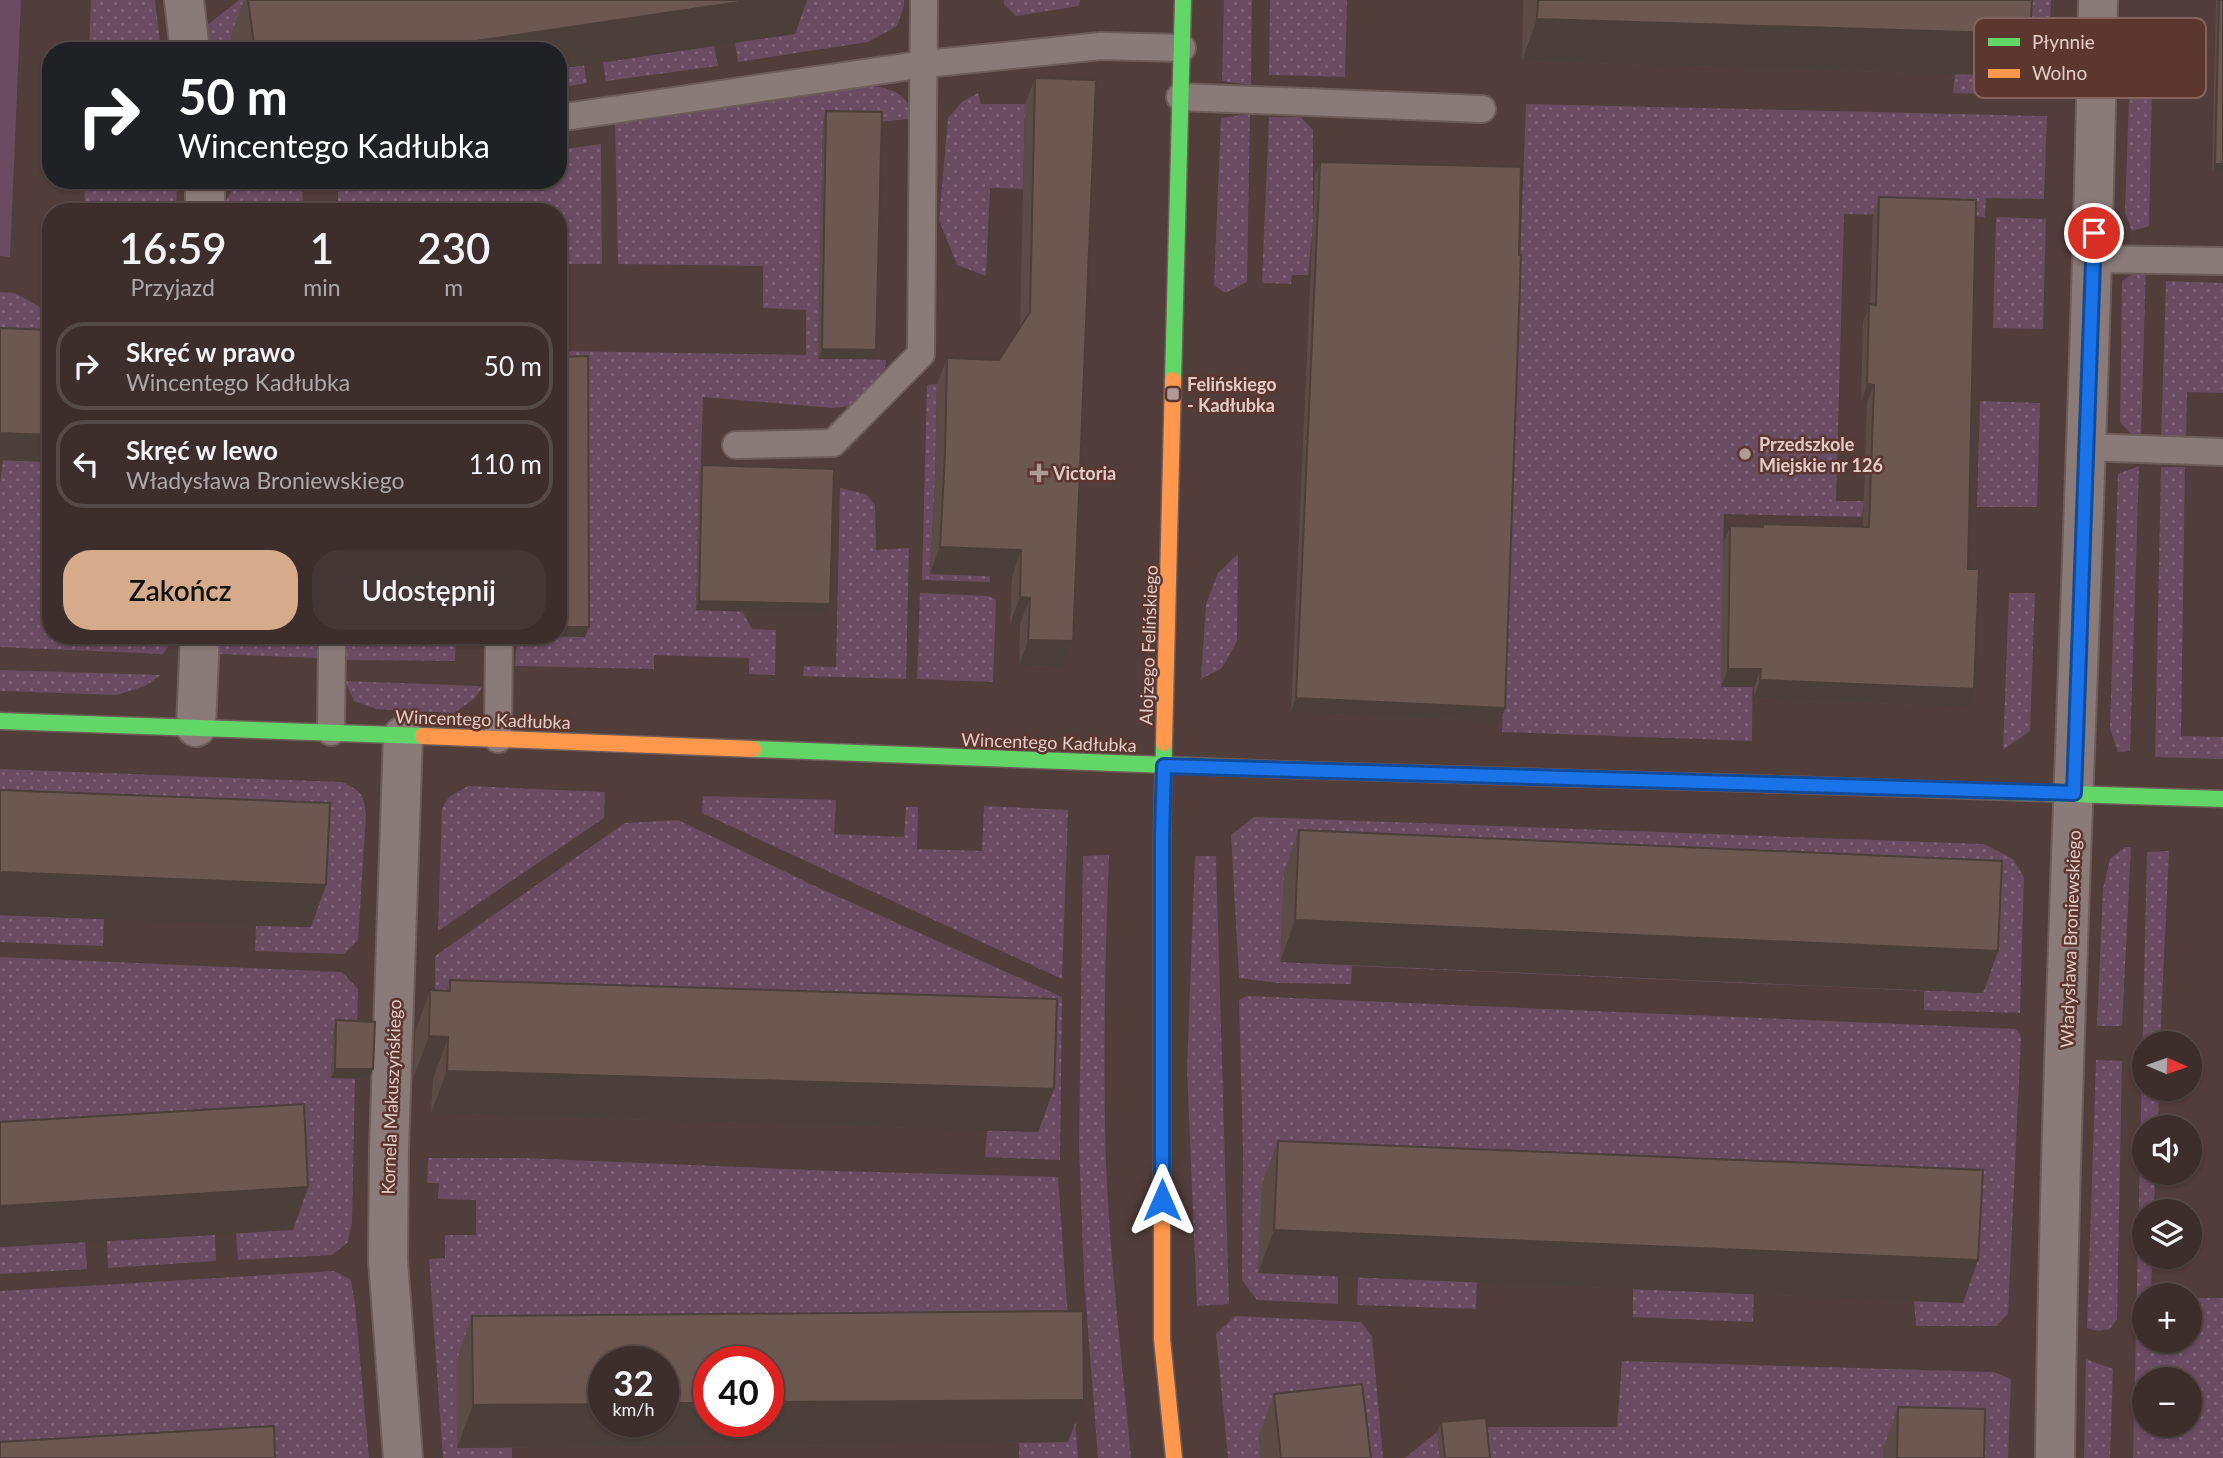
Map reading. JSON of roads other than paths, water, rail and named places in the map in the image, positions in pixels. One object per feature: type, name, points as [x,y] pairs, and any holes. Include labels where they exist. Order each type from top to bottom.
[{"type":"street","points":[[184,0],[189,42]]},
{"type":"street","name":"Alojzego Felińskiego","points":[[1174,1458],[1161,1339],[1162,837],[1183,0]]},
{"type":"street","name":"Władysława Broniewskiego","points":[[2098,0],[2098,18]]},
{"type":"street","name":"Władysława Broniewskiego","points":[[2055,1458],[2074,793],[2094,259],[2096,98]]},
{"type":"street","points":[[196,727],[200,644]]},
{"type":"street","name":"Wincentego Kadłubka","points":[[0,721],[1164,766],[2223,799]]},
{"type":"street","name":"Kornela Makuszyńskiego","points":[[403,736],[389,1149],[388,1261],[403,1458]]},
{"type":"lane","points":[[736,445],[832,443],[921,354],[924,0]]},
{"type":"lane","points":[[567,117],[925,64],[1101,47],[1182,48]]},
{"type":"lane","points":[[1180,97],[1482,109]]},
{"type":"lane","points":[[2094,259],[2223,261]]},
{"type":"lane","points":[[2086,447],[2223,452]]},
{"type":"lane","points":[[331,732],[332,644]]},
{"type":"lane","points":[[498,739],[499,644]]},
{"type":"place","name":"Felińskiego - Kadłubka","points":[[1173,394]]},
{"type":"place","name":"Przedszkole Miejskie nr 126","points":[[1745,454]]},
{"type":"place","name":"Victoria","points":[[1039,473]]}]
